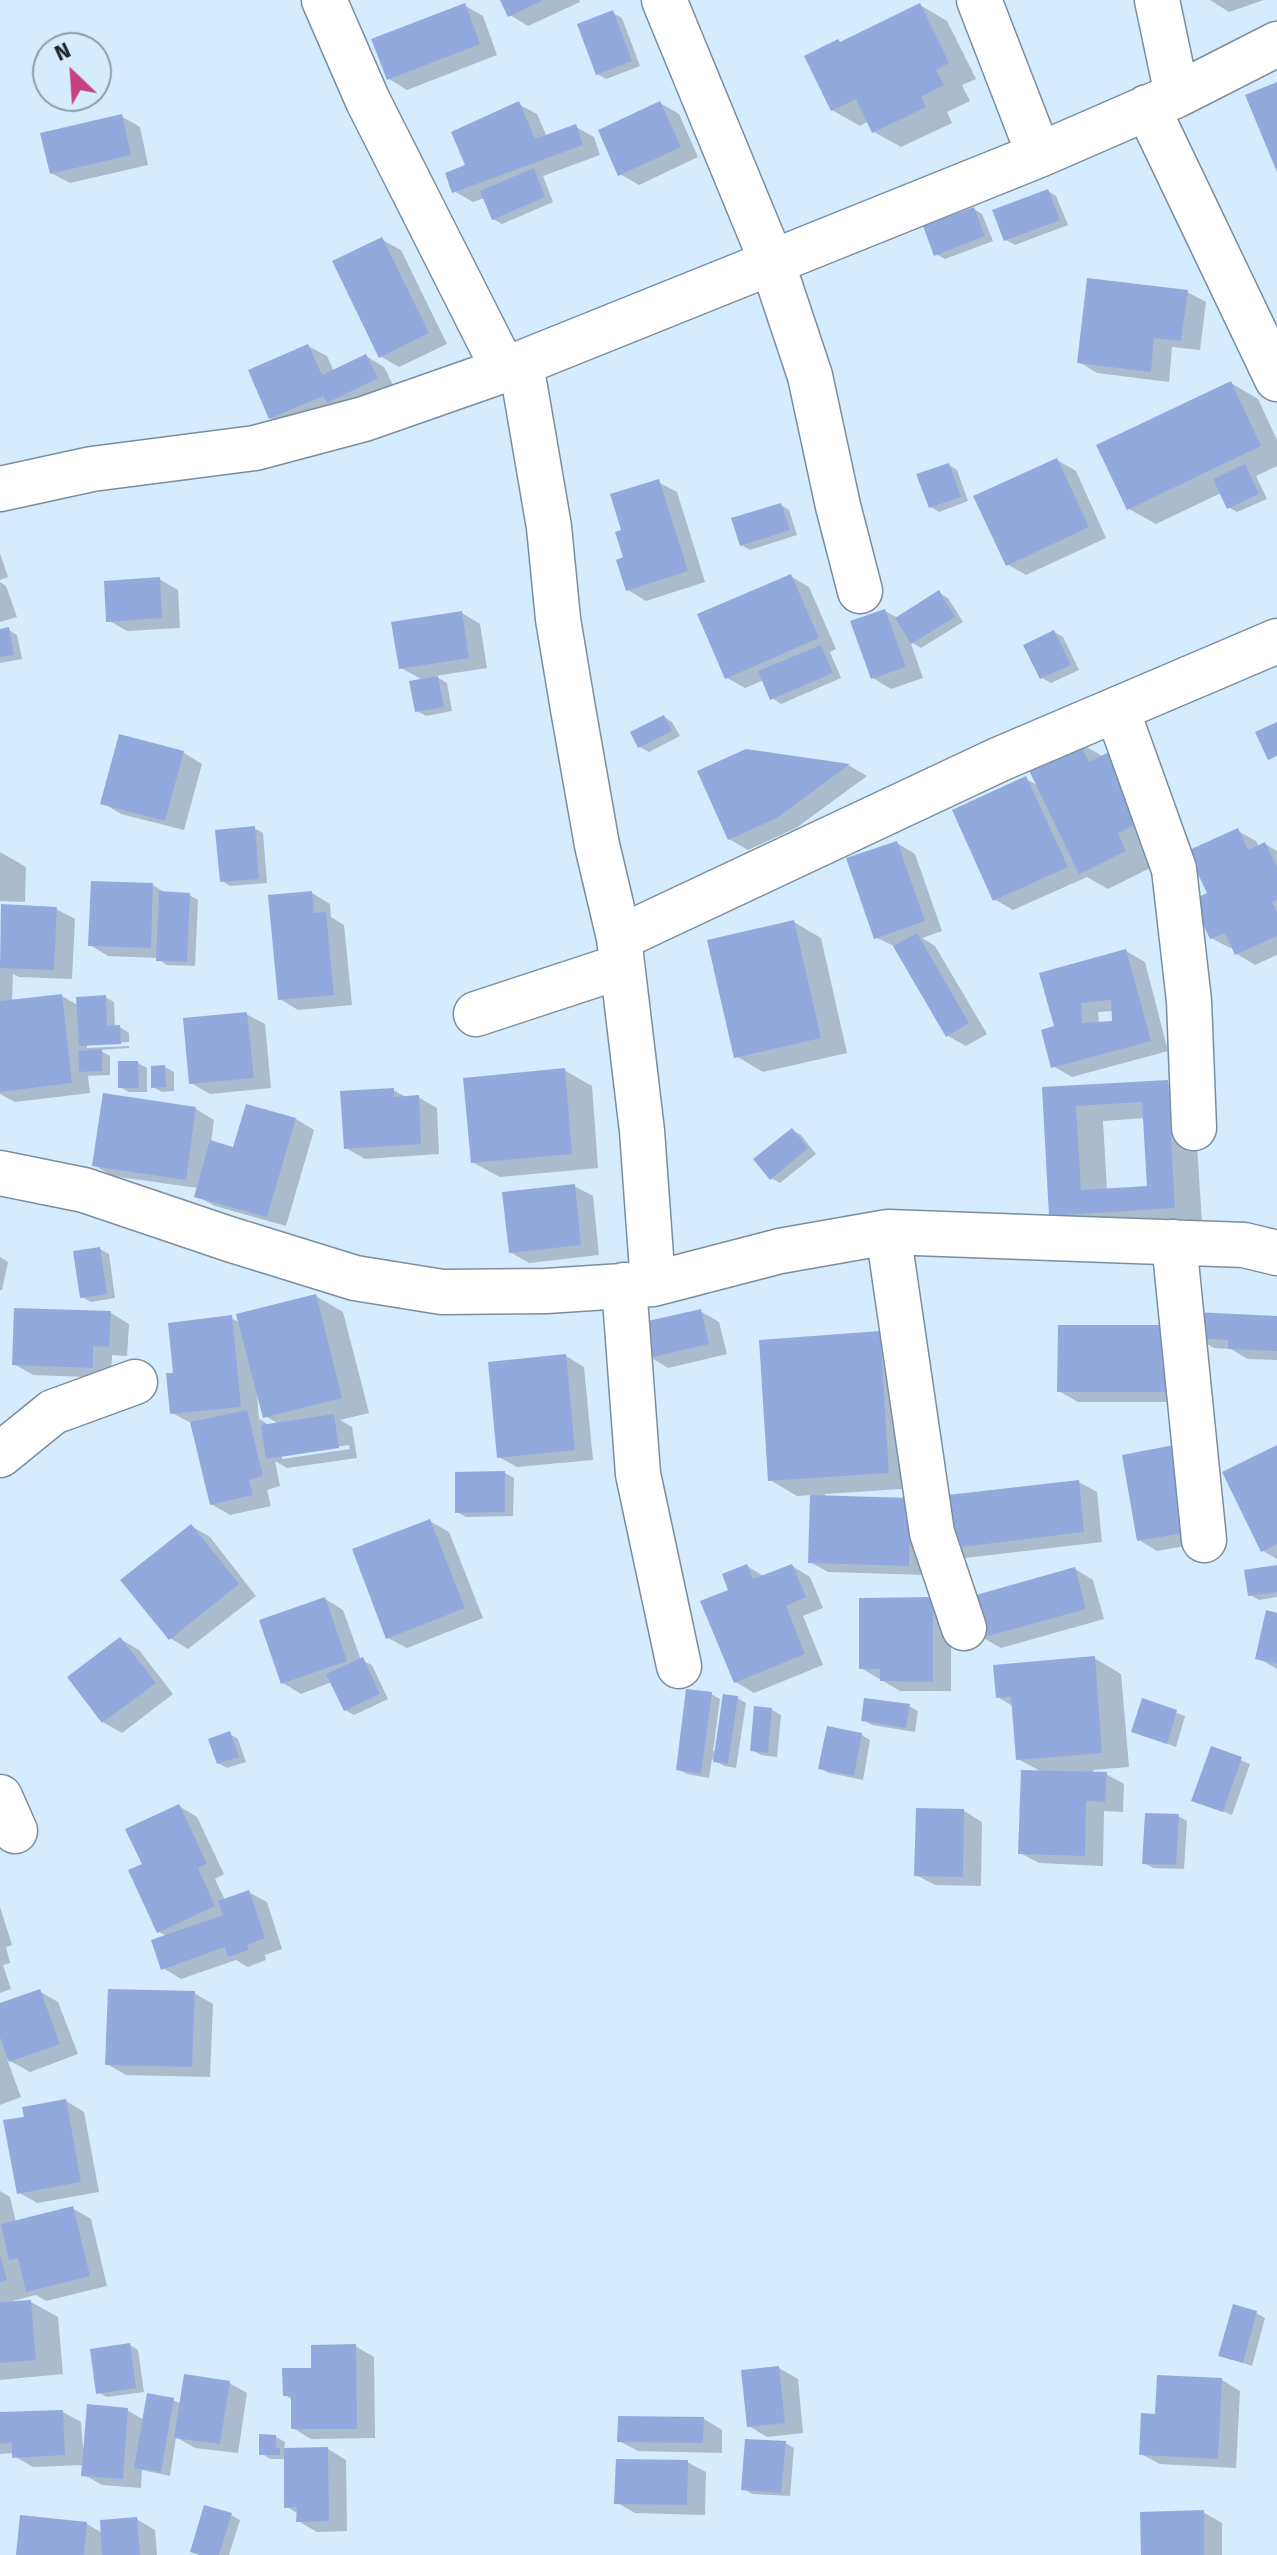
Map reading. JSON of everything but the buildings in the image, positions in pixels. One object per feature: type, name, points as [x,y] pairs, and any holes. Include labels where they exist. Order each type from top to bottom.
[{"type":"street","points":[[324,0],[368,101],[512,367],[545,498],[558,619],[597,845],[620,952],[642,1131],[638,1474],[679,1666]]},
{"type":"street","points":[[664,0],[772,262],[810,376],[860,591]]},
{"type":"street","points":[[979,0],[1039,155]]},
{"type":"street","points":[[1157,0],[1162,101],[1277,379]]},
{"type":"street","points":[[0,489],[92,469],[255,448],[364,419],[512,367],[1039,155],[1162,101],[1277,44]]},
{"type":"street","points":[[476,1014],[620,952],[1000,759],[1277,641]]},
{"type":"street","points":[[1117,710],[1174,869],[1189,1001],[1194,1128]]},
{"type":"street","points":[[0,1173],[84,1190],[355,1278],[442,1292],[546,1291],[638,1284],[780,1251],[888,1232],[1244,1245],[1277,1253]]},
{"type":"street","points":[[888,1232],[932,1533],[964,1628]]},
{"type":"street","points":[[1174,1242],[1204,1540]]},
{"type":"street","points":[[0,1455],[53,1412],[135,1382]]}]
